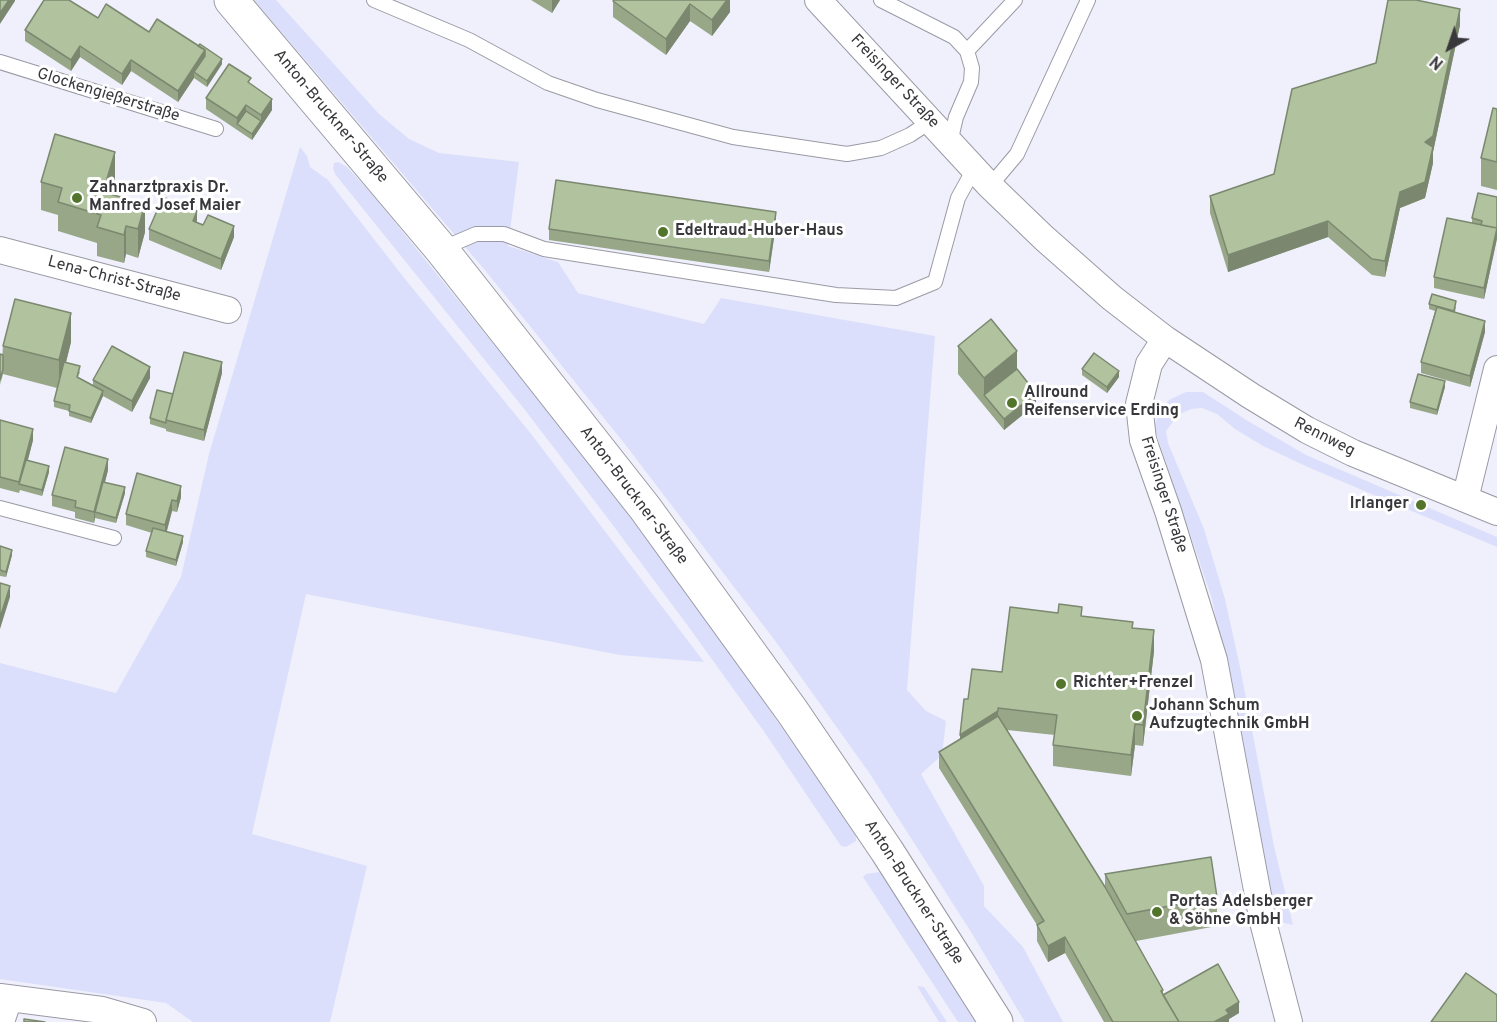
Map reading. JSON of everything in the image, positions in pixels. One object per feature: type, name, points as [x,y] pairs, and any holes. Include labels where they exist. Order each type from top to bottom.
[{"type":"main road","name":"Anton-Bruckner-Straße","points":[[231,0],[441,249],[645,508],[792,711],[887,851],[996,1022]]},
{"type":"street","name":"Freisinger Straße","points":[[818,0],[982,178],[1044,238],[1112,298],[1165,339],[1149,364],[1138,404],[1143,440],[1168,511],[1214,660],[1263,922],[1289,1022]]},
{"type":"street","name":"Lena-Christ-Straße","points":[[0,250],[228,310]]},
{"type":"street","name":"Rennweg","points":[[1165,339],[1307,430],[1353,453],[1497,512]]},
{"type":"street","points":[[1465,499],[1497,369]]},
{"type":"street","points":[[1,1022],[5,998],[102,1010],[143,1022]]},
{"type":"lane","points":[[374,0],[469,40],[548,83],[597,100],[733,137],[847,154],[880,148],[910,135],[931,121]]},
{"type":"lane","points":[[880,0],[954,37],[967,51],[972,68],[970,82],[956,117],[950,143]]},
{"type":"lane","points":[[967,51],[1015,0]]},
{"type":"lane","points":[[441,249],[476,234],[504,234],[544,249],[556,251],[836,295],[896,298],[935,282],[958,198],[1017,154],[1088,0]]},
{"type":"lane","name":"Glockengießerstraße","points":[[0,62],[216,129]]},
{"type":"lane","points":[[0,508],[114,538]]},
{"type":"shaded area","points":[[254,0],[276,0],[379,114],[409,139],[439,153],[519,162],[508,246],[558,262],[578,293],[704,324],[721,298],[935,336],[907,690],[926,711],[946,721],[942,755],[921,774],[984,886],[984,906],[1023,947],[1063,1022],[1025,1022],[971,932],[870,774],[776,642],[624,443],[484,269]]},
{"type":"shaded area","points":[[300,147],[307,156],[310,167],[328,180],[532,435],[704,662],[620,655],[306,594],[252,834],[367,866],[330,1022],[193,1022],[166,1003],[0,979],[0,663],[116,693],[181,577],[209,454]]},
{"type":"shaded area","points":[[338,162],[347,167],[372,194],[628,514],[741,668],[856,836],[856,841],[846,847],[841,846],[765,733],[606,516],[525,410],[335,174],[334,163]]},
{"type":"shaded area","points":[[1186,392],[1203,392],[1306,455],[1497,537],[1497,547],[1310,468],[1263,446],[1235,429],[1217,414],[1202,408],[1191,409],[1178,415],[1166,431],[1168,443],[1204,529],[1225,599],[1274,846],[1293,925],[1276,921],[1212,599],[1154,427],[1159,412],[1169,400]]},
{"type":"shaded area","points":[[880,872],[979,1022],[958,1022],[863,877],[866,874]]},
{"type":"shaded area","points":[[917,986],[924,987],[947,1022],[939,1022]]},
{"type":"building","points":[[0,0],[9,0],[0,13]]},
{"type":"building","points":[[44,0],[69,0],[98,18],[106,4],[149,32],[157,19],[205,50],[178,91],[131,60],[122,74],[80,46],[71,60],[25,30]]},
{"type":"building","points":[[614,0],[727,0],[712,20],[690,4],[666,39]]},
{"type":"building","points":[[1388,0],[1416,0],[1460,9],[1433,136],[1425,142],[1433,147],[1425,182],[1400,192],[1385,261],[1372,259],[1328,221],[1228,255],[1210,196],[1274,174],[1292,89],[1376,63]]},
{"type":"building","points":[[200,44],[222,59],[207,81],[194,72],[205,56],[205,50],[198,46]]},
{"type":"building","points":[[229,64],[251,78],[248,82],[272,99],[261,115],[246,105],[237,118],[206,98]]},
{"type":"building","points":[[1493,108],[1497,109],[1497,162],[1481,158]]},
{"type":"building","points":[[246,111],[261,121],[252,134],[237,124]]},
{"type":"building","points":[[55,134],[115,152],[103,192],[145,204],[138,229],[126,226],[124,235],[97,227],[101,215],[58,202],[62,188],[41,182]]},
{"type":"building","name":"Edeltraud-Huber-Haus","points":[[556,180],[776,212],[769,261],[549,229]]},
{"type":"building","points":[[1478,193],[1497,197],[1497,228],[1481,225],[1482,221],[1472,218]]},
{"type":"building","points":[[163,197],[197,211],[193,221],[203,225],[208,215],[234,226],[221,259],[149,229]]},
{"type":"building","points":[[1447,218],[1497,228],[1484,288],[1434,277]]},
{"type":"building","points":[[1432,294],[1456,301],[1454,311],[1429,304]]},
{"type":"building","points":[[15,299],[71,313],[59,360],[3,346]]},
{"type":"building","points":[[1437,307],[1485,321],[1470,376],[1421,362]]},
{"type":"building","points":[[991,319],[1017,351],[984,378],[958,346]]},
{"type":"building","points":[[112,346],[150,367],[132,401],[93,380]]},
{"type":"building","points":[[184,352],[222,362],[204,430],[166,420]]},
{"type":"building","points":[[1094,353],[1119,371],[1107,387],[1082,369]]},
{"type":"building","points":[[0,354],[3,355],[3,369],[0,380]]},
{"type":"building","points":[[64,362],[80,366],[77,377],[103,391],[91,418],[69,411],[70,405],[54,401]]},
{"type":"building","points":[[1017,369],[1036,393],[1004,419],[984,395]]},
{"type":"building","points":[[1418,374],[1445,381],[1437,410],[1410,402]]},
{"type":"building","points":[[157,390],[173,394],[166,423],[150,418]]},
{"type":"building","points":[[0,420],[33,429],[19,482],[0,477]]},
{"type":"building","points":[[65,447],[108,459],[94,512],[75,507],[76,501],[52,495]]},
{"type":"building","points":[[26,460],[49,466],[42,490],[19,484]]},
{"type":"building","points":[[137,473],[181,486],[177,501],[172,500],[165,525],[126,514]]},
{"type":"building","points":[[103,482],[125,487],[116,518],[95,512]]},
{"type":"building","points":[[153,528],[183,536],[176,560],[146,551]]},
{"type":"building","points":[[0,546],[12,550],[6,572],[0,570]]},
{"type":"building","points":[[0,583],[10,586],[0,618]]},
{"type":"building","points":[[1059,604],[1082,607],[1081,616],[1133,622],[1132,628],[1154,630],[1143,725],[1135,724],[1131,755],[1053,745],[1057,715],[998,708],[998,711],[960,735],[964,699],[968,699],[972,669],[1002,672],[1010,607],[1058,613]]},
{"type":"building","points":[[998,716],[1105,887],[1179,1022],[1113,1022],[1065,937],[1048,946],[1037,925],[1044,921],[939,752]]},
{"type":"building","points":[[1211,857],[1217,897],[1127,914],[1105,874]]},
{"type":"building","points":[[1218,964],[1239,1002],[1226,1010],[1229,1014],[1214,1022],[1179,1022],[1163,995]]},
{"type":"building","points":[[1466,973],[1497,995],[1497,1022],[1431,1022]]},
{"type":"building","points":[[24,1019],[45,1022],[24,1022]]},
{"type":"place","name":"Zahnarztpraxis Dr. Manfred Josef Maier","points":[[77,198]]},
{"type":"place","name":"Edeltraud-Huber-Haus","points":[[663,232]]},
{"type":"place","name":"Allround Reifenservice Erding","points":[[1012,403]]},
{"type":"place","name":"Irlanger","points":[[1421,505]]},
{"type":"place","name":"Richter+Frenzel","points":[[1061,684]]},
{"type":"place","name":"Johann Schum Aufzugtechnik GmbH","points":[[1137,716]]},
{"type":"place","name":"Portas Adelsberger & Söhne GmbH","points":[[1157,912]]}]
